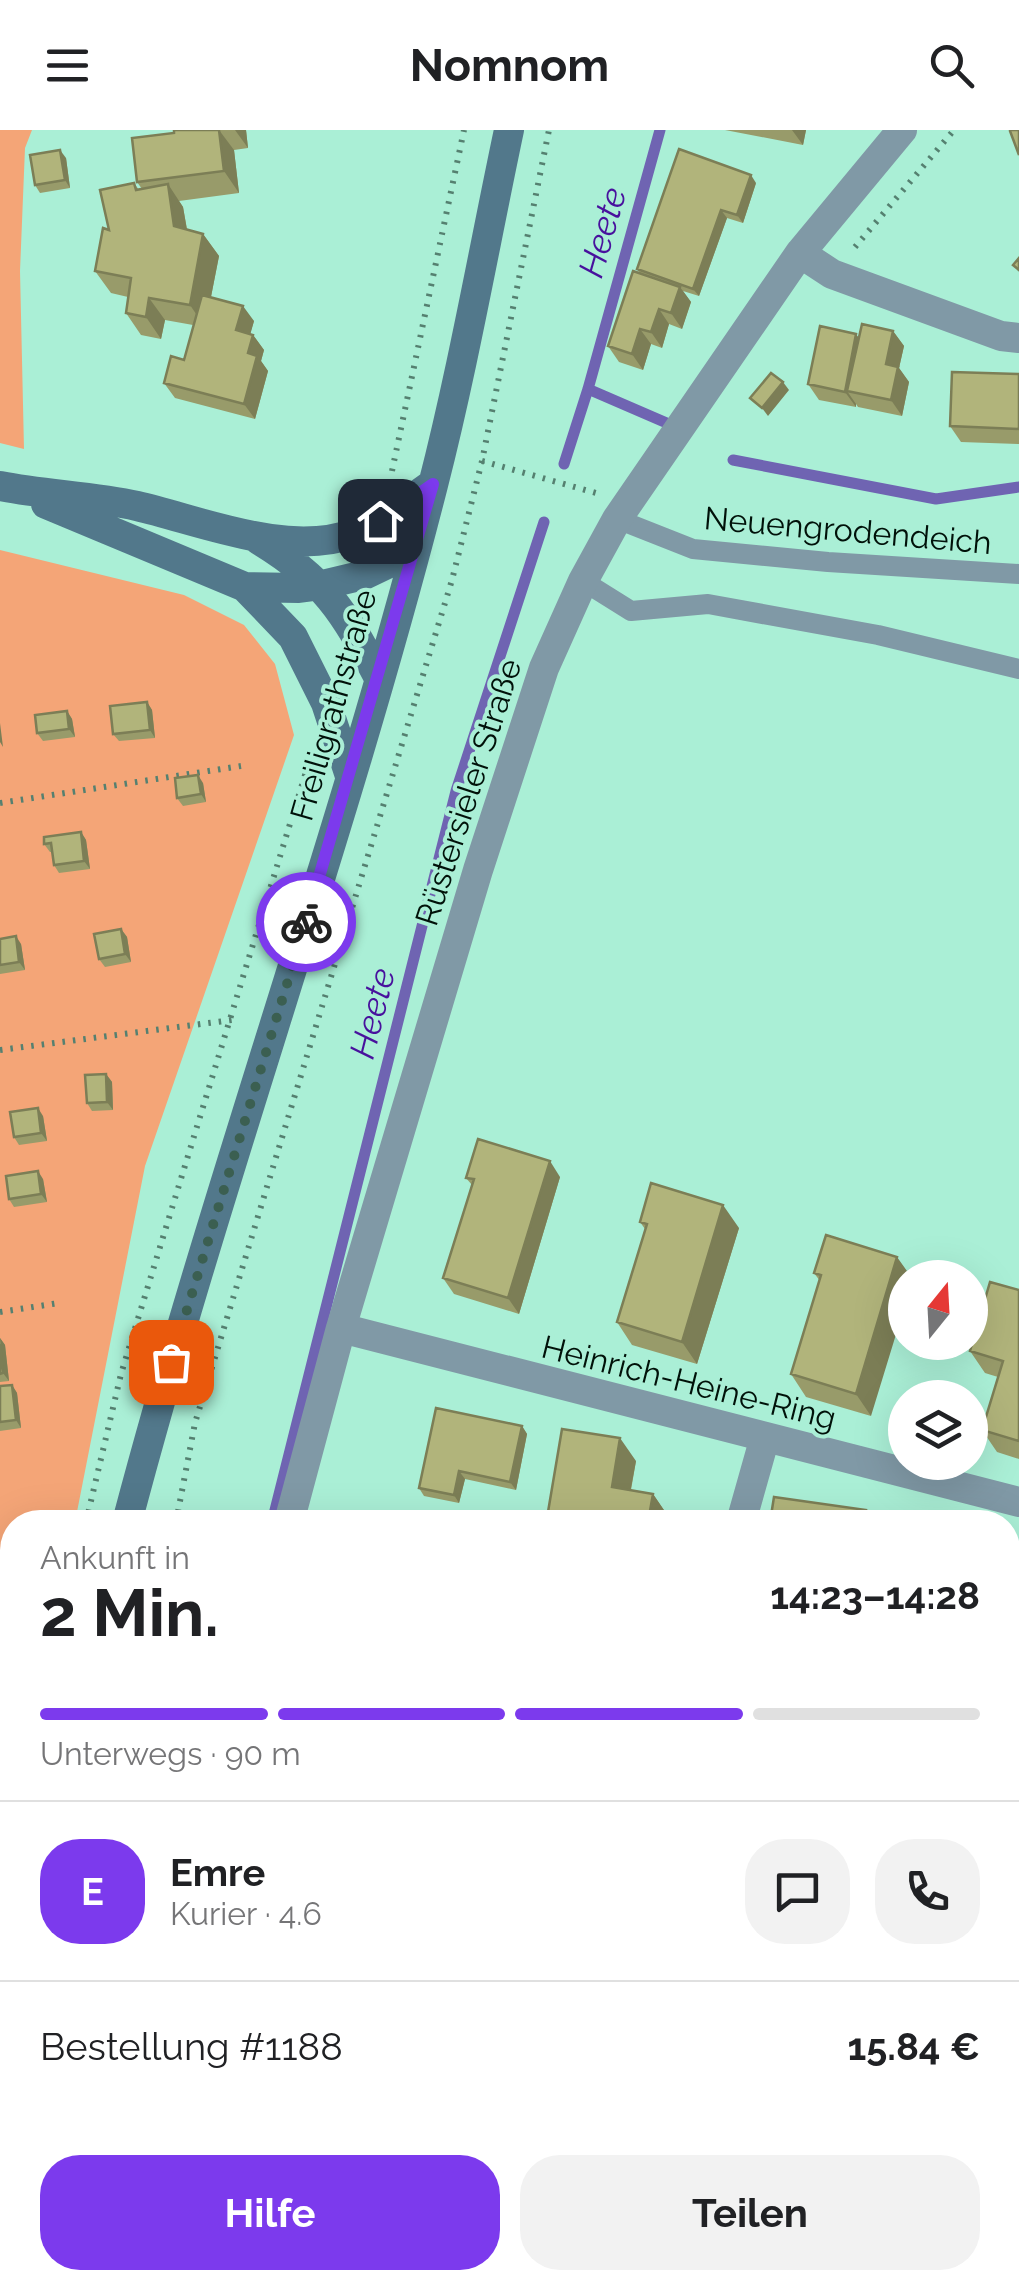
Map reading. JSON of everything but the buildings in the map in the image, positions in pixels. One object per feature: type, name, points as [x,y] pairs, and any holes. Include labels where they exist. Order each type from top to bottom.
[{"type":"main road","name":"Freiligrathstraße","points":[[130,1510],[160,1399],[350,776],[433,484],[509,130]]},
{"type":"main road","points":[[3,487],[134,505],[254,538],[312,540],[353,534],[380,521],[433,484]]},
{"type":"main road","points":[[3,487],[245,586],[322,585],[364,575],[414,551]]},
{"type":"main road","points":[[254,538],[292,560],[322,585],[350,623],[378,678]]},
{"type":"main road","points":[[245,586],[293,637],[326,703],[350,776]]},
{"type":"street","name":"Rüstersieler Straße","points":[[291,1510],[478,870],[544,668],[583,581],[622,511],[800,253],[902,130]]},
{"type":"street","points":[[800,253],[832,274],[1001,336],[1019,338]]},
{"type":"street","name":"Heinrich-Heine-Ring","points":[[342,1328],[1019,1502]]},
{"type":"street","points":[[744,1510],[765,1437]]},
{"type":"lane","name":"Neuengrodendeich","points":[[622,511],[694,549],[1019,574]]},
{"type":"lane","points":[[583,581],[631,611],[708,604],[878,634],[1019,669]]},
{"type":"path","points":[[380,521],[464,130]]},
{"type":"path","points":[[832,274],[954,130]]},
{"type":"path","points":[[482,460],[622,511]]},
{"type":"path","points":[[89,1510],[121,1374],[310,759]]},
{"type":"path","points":[[0,802],[241,766]]},
{"type":"path","points":[[0,1050],[232,1020]]},
{"type":"path","points":[[0,1312],[59,1303]]},
{"type":"shaded area","points":[[0,130],[32,130],[25,148],[20,271],[24,449],[0,443]]},
{"type":"shaded area","points":[[0,550],[184,595],[244,625],[275,664],[294,735],[145,1166],[77,1510],[0,1510]]},
{"type":"waterway","name":"Heete","points":[[564,464],[660,130]]},
{"type":"waterway","points":[[588,389],[669,424]]},
{"type":"waterway","points":[[733,460],[936,499],[1019,487]]},
{"type":"waterway","name":"Heete","points":[[275,1510],[456,791],[544,522]]},
{"type":"way so far","points":[[171,1362],[306,922]]},
{"type":"route","points":[[306,922],[433,484],[380,521]]}]
